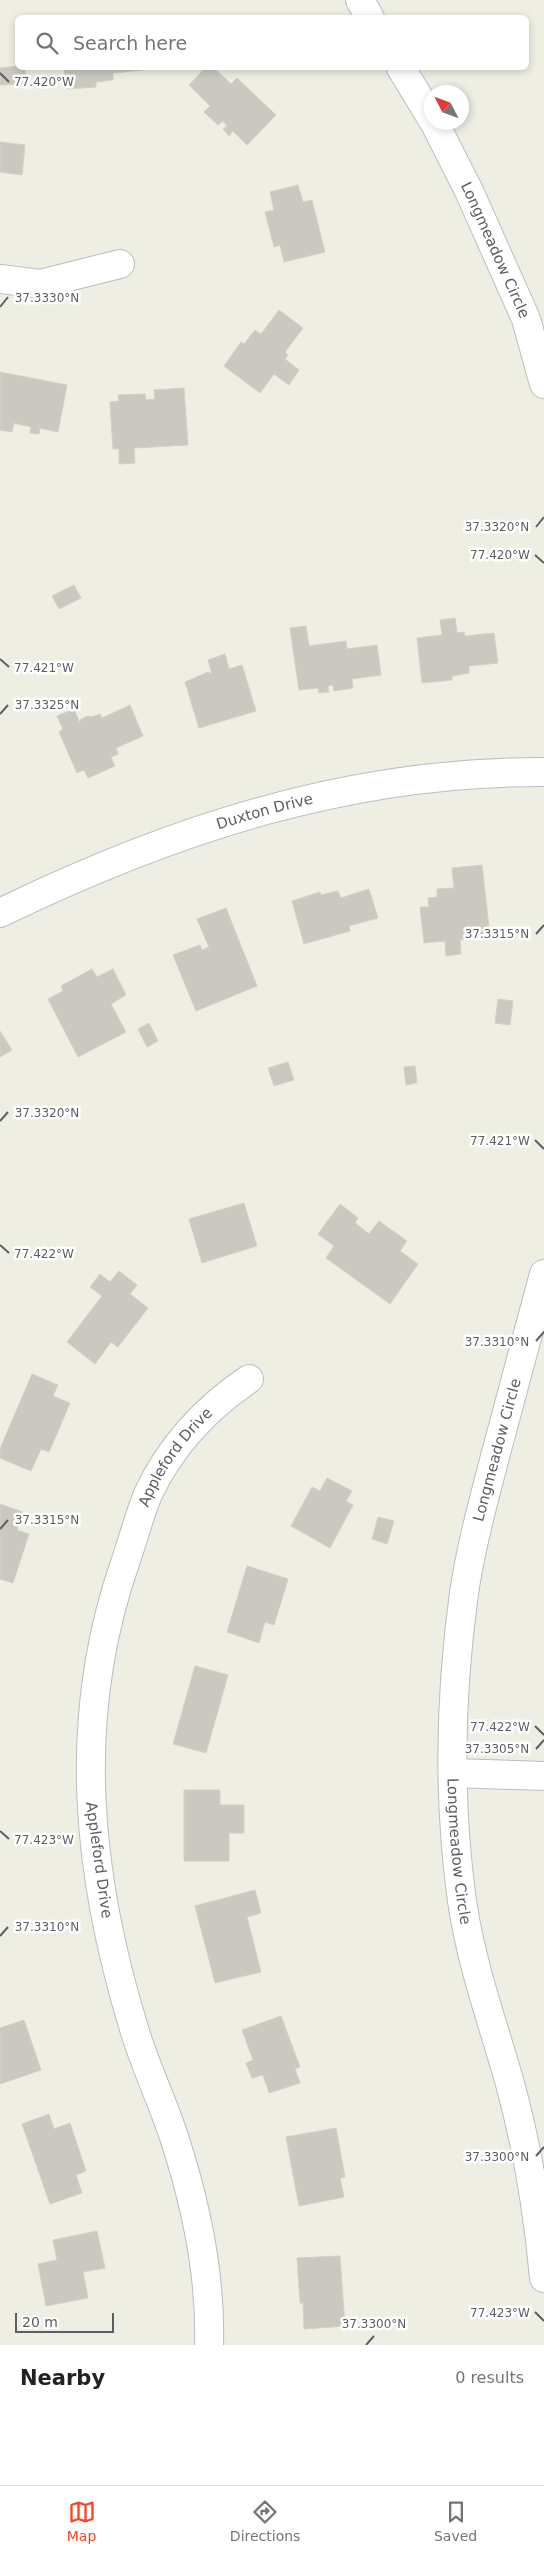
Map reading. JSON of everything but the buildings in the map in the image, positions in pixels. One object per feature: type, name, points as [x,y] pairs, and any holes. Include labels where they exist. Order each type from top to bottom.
[{"type":"street","points":[[360,0],[368,15]]},
{"type":"street","points":[[402,70],[424,106]]},
{"type":"street","name":"Longmeadow Circle","points":[[438,130],[535,316],[544,384]]},
{"type":"street","points":[[0,279],[40,284],[120,264]]},
{"type":"street","name":"Duxton Drive","points":[[0,913],[66,881],[148,847],[224,821],[309,798],[400,782],[508,772],[544,772]]},
{"type":"street","name":"Longmeadow Circle","points":[[544,1274],[478,1522],[464,1592],[455,1680],[453,1773],[455,1836],[462,1903],[480,1986],[509,2081],[529,2162],[540,2228],[544,2278]]},
{"type":"street","name":"Appleford Drive","points":[[208,2345],[209,2322],[204,2254],[193,2201],[174,2136],[136,2036],[111,1937],[96,1855],[90,1799],[92,1717],[102,1647],[120,1578],[148,1494],[170,1455],[199,1419],[249,1379]]},
{"type":"street","points":[[453,1773],[544,1776]]}]
